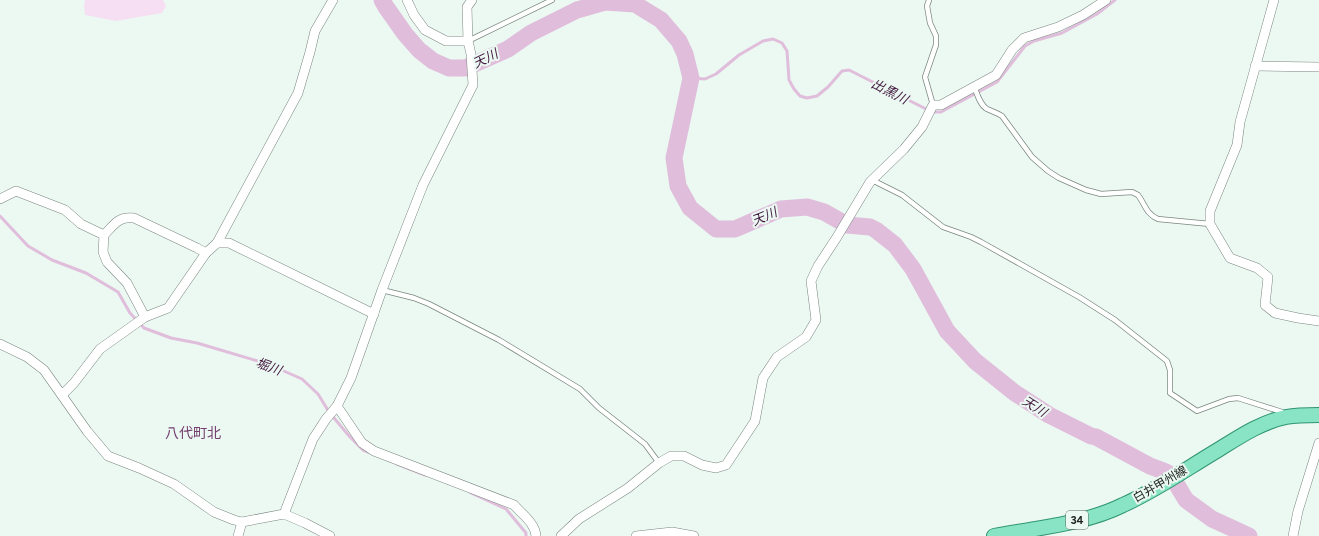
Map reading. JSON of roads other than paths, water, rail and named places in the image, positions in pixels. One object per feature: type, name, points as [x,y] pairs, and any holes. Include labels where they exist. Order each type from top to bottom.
[{"type":"main road","name":"白井甲州線","points":[[994,536],[1073,521],[1101,514],[1122,506],[1156,489],[1244,434],[1266,424],[1285,417],[1319,415]]},
{"type":"street","points":[[62,395],[74,383],[100,349],[144,318],[168,308],[206,253],[217,243],[298,93],[315,31],[333,0]]},
{"type":"street","points":[[407,0],[414,15],[425,30],[446,41],[468,40]]},
{"type":"street","points":[[284,514],[313,439],[326,419],[336,408],[351,378],[382,290],[423,185],[472,85],[472,54],[468,40],[467,7],[472,0]]},
{"type":"street","points":[[561,536],[579,519],[628,488],[659,463],[671,456],[684,456],[702,465],[716,468],[726,465],[755,421],[763,378],[777,357],[806,337],[816,320],[811,281],[818,266],[872,180],[904,149],[922,126],[933,106],[941,104],[996,75],[1012,50],[1024,38],[1058,27],[1083,15],[1106,0]]},
{"type":"street","points":[[1274,0],[1240,122],[1237,145],[1210,211],[1210,224],[1230,258],[1257,268],[1268,277],[1265,305],[1275,313],[1319,321]]},
{"type":"street","points":[[1255,66],[1319,67]]},
{"type":"street","points":[[0,199],[16,190],[65,210],[81,224],[104,235]]},
{"type":"street","points":[[144,318],[127,284],[107,262],[103,252],[104,235],[119,219],[125,217],[134,218],[206,253]]},
{"type":"street","points":[[217,243],[229,243],[374,314]]},
{"type":"street","points":[[1,348],[27,357],[44,370],[87,431],[108,456],[174,484],[214,512],[234,520],[242,522],[284,514],[330,536]]},
{"type":"street","points":[[336,408],[362,443],[374,451],[514,505],[527,518],[536,532],[536,536]]},
{"type":"street","points":[[1293,536],[1298,511],[1319,443]]},
{"type":"street","points":[[238,536],[242,522]]},
{"type":"street","points":[[636,536],[672,532],[694,536]]},
{"type":"lane","points":[[468,40],[552,0]]},
{"type":"lane","points":[[929,0],[927,6],[930,23],[936,36],[936,45],[925,77],[933,106]]},
{"type":"lane","points":[[974,87],[986,108],[1002,116],[1032,157],[1048,171],[1059,178],[1086,190],[1101,194],[1132,192],[1138,195],[1152,217],[1158,219],[1210,224]]},
{"type":"lane","points":[[872,180],[902,195],[943,227],[981,242],[1079,297],[1115,320],[1167,361],[1170,370],[1170,393],[1197,410],[1229,399],[1238,398],[1282,412],[1285,417]]},
{"type":"lane","points":[[382,290],[414,298],[429,304],[499,340],[580,389],[599,408],[645,444],[659,463]]},
{"type":"waterway","name":"天川","points":[[382,0],[405,34],[419,50],[433,61],[449,68],[465,68],[508,49],[531,33],[577,10],[605,2],[635,4],[661,20],[679,41],[685,54],[691,78],[674,158],[678,186],[690,208],[716,229],[735,229],[781,209],[807,207],[824,212],[847,225],[870,227],[876,230],[895,245],[913,269],[947,331],[975,361],[1015,393],[1049,415],[1171,475],[1186,500],[1212,519],[1249,536]]},
{"type":"waterway","name":"出黒川","points":[[691,78],[705,79],[716,74],[739,55],[763,41],[773,39],[782,43],[787,51],[789,80],[800,96],[807,98],[817,96],[828,87],[842,71],[849,70],[932,112],[941,112],[997,82],[1025,46],[1034,41],[1062,33],[1097,14],[1115,0]]},
{"type":"waterway","name":"堀川","points":[[0,216],[28,246],[52,260],[86,273],[118,292],[130,313],[144,328],[171,338],[197,343],[268,364],[302,379],[318,394],[329,412],[350,437],[363,450],[368,452]]},
{"type":"waterway","name":"堀川","points":[[397,464],[425,475]]},
{"type":"waterway","name":"堀川","points":[[471,493],[506,509],[526,533],[526,536]]},
{"type":"district","name":"八代町北","points":[[193,433]]}]
